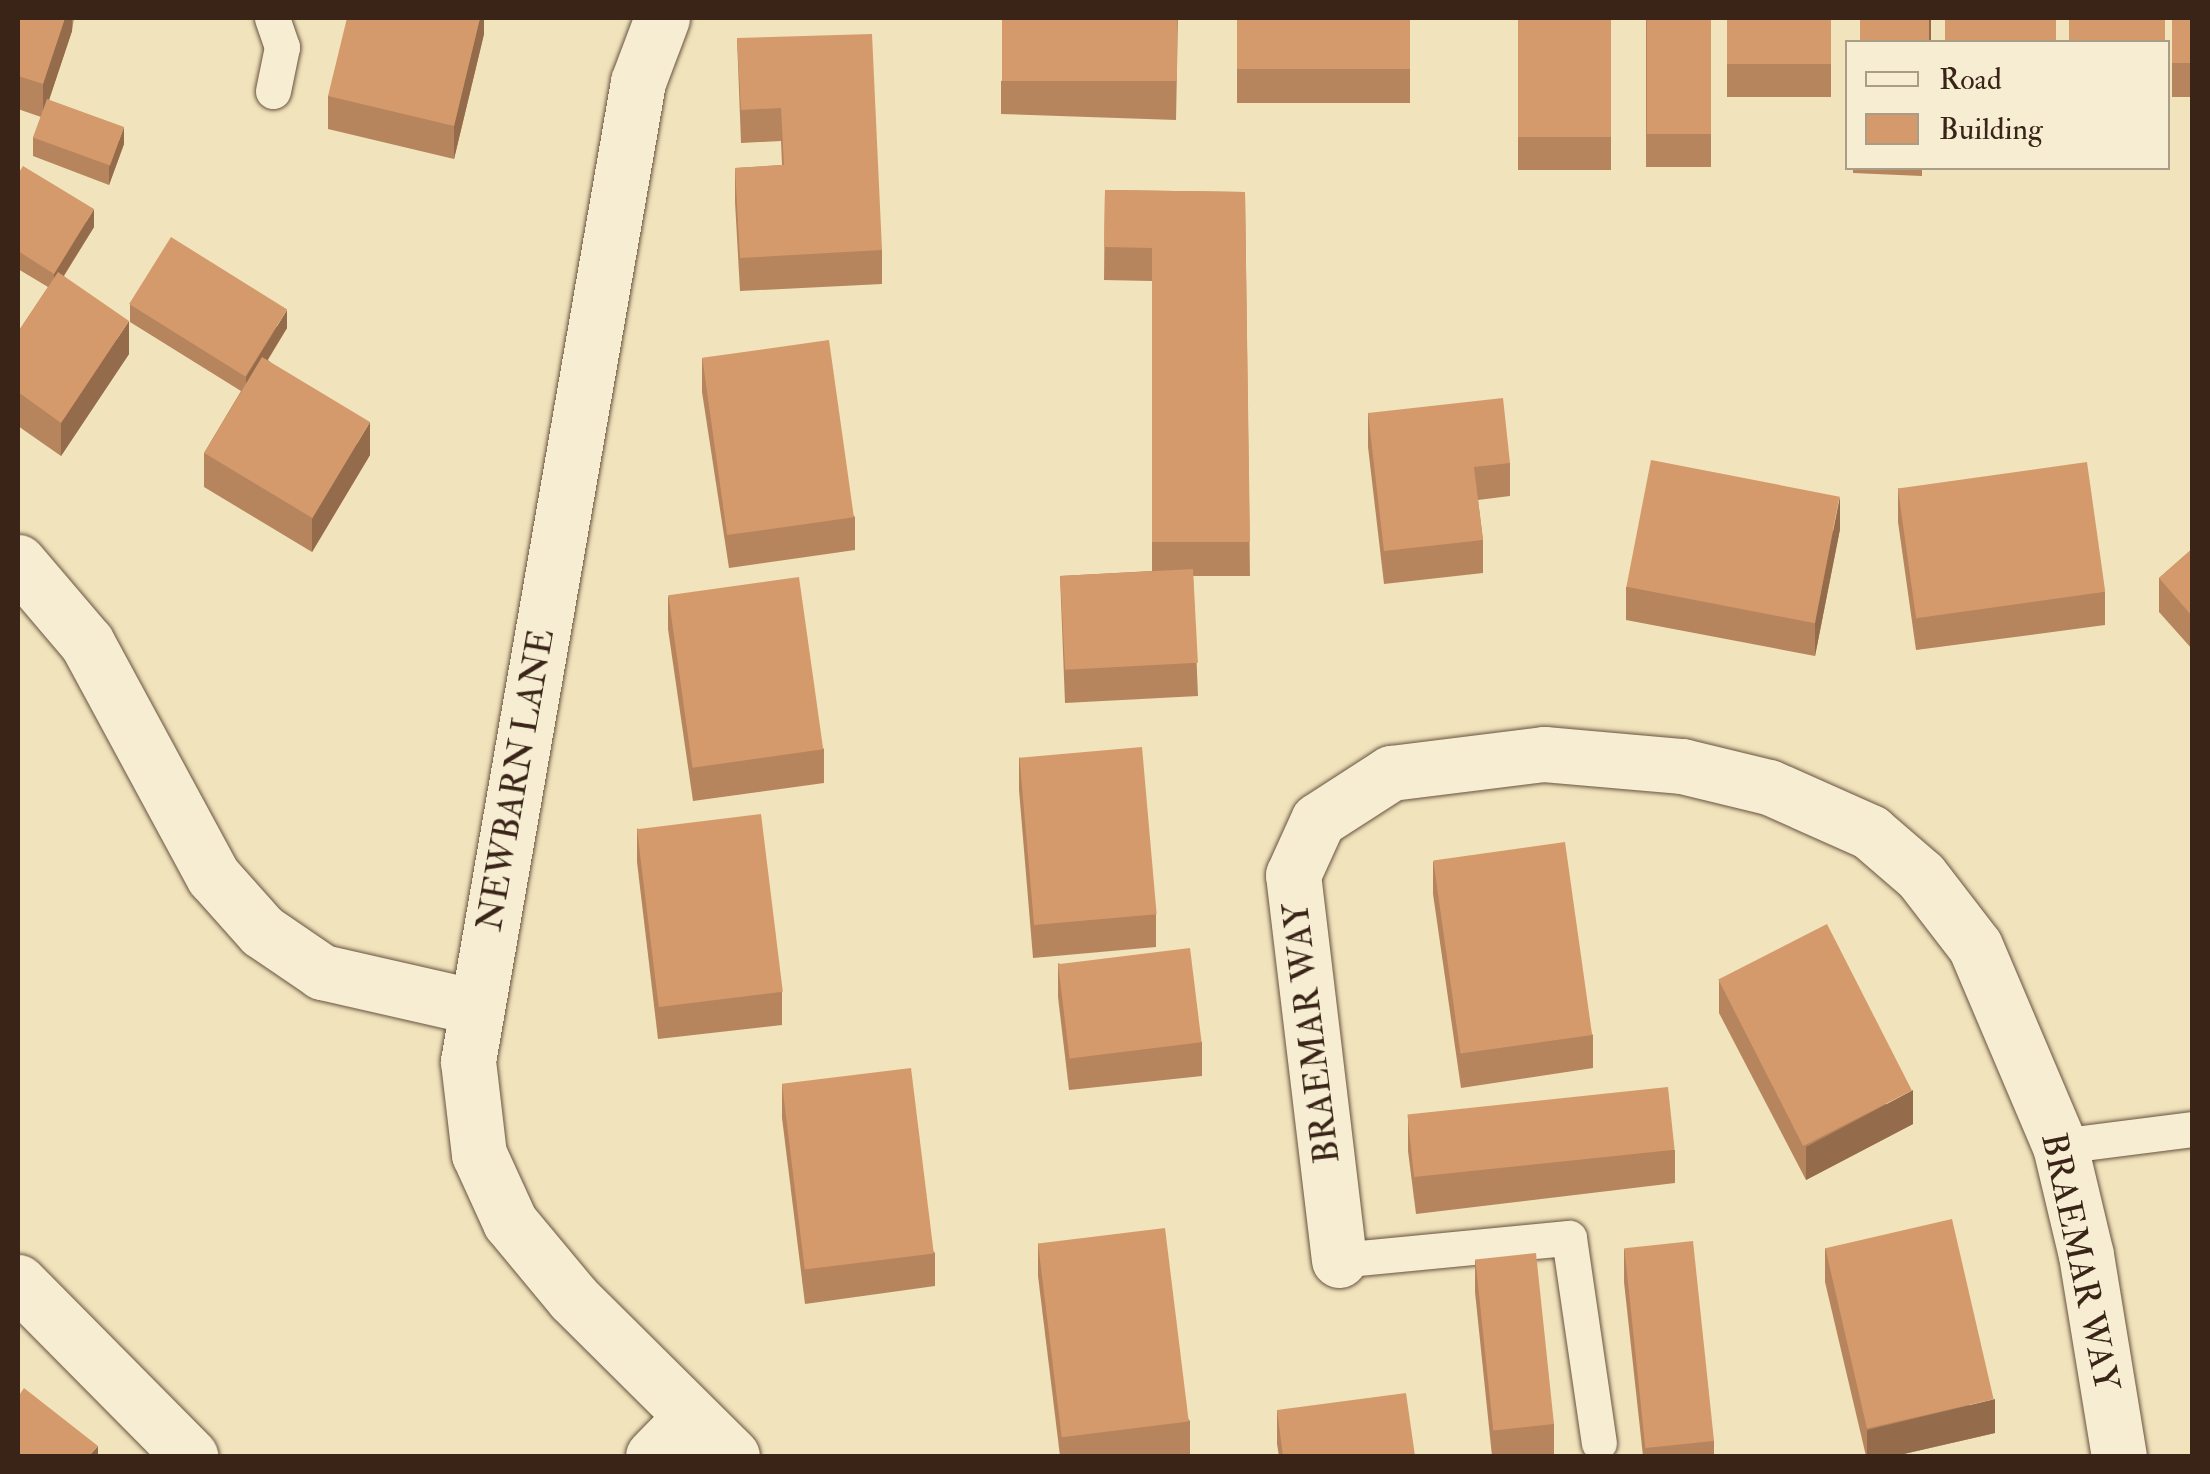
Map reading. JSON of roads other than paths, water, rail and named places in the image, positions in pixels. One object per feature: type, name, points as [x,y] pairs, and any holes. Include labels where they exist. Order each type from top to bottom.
[{"type":"street","name":"NEWBARN LANE","points":[[662,18],[638,82],[468,1061],[479,1154],[510,1222],[574,1298],[732,1456]]},
{"type":"street","points":[[18,562],[87,643],[213,876],[262,931],[322,972],[476,1007]]},
{"type":"street","name":"BRAEMAR WAY","points":[[1339,1260],[1293,875],[1318,820],[1391,774],[1544,754],[1682,766],[1769,787],[1870,832],[1921,876],[1975,946],[2060,1146],[2086,1256],[2119,1456]]},
{"type":"street","points":[[18,1282],[190,1456]]},
{"type":"street","points":[[654,1456],[691,1417]]},
{"type":"lane","points":[[272,18],[282,47],[273,91]]},
{"type":"lane","points":[[2060,1146],[2192,1128]]},
{"type":"lane","points":[[1339,1260],[1569,1238],[1599,1443]]}]
